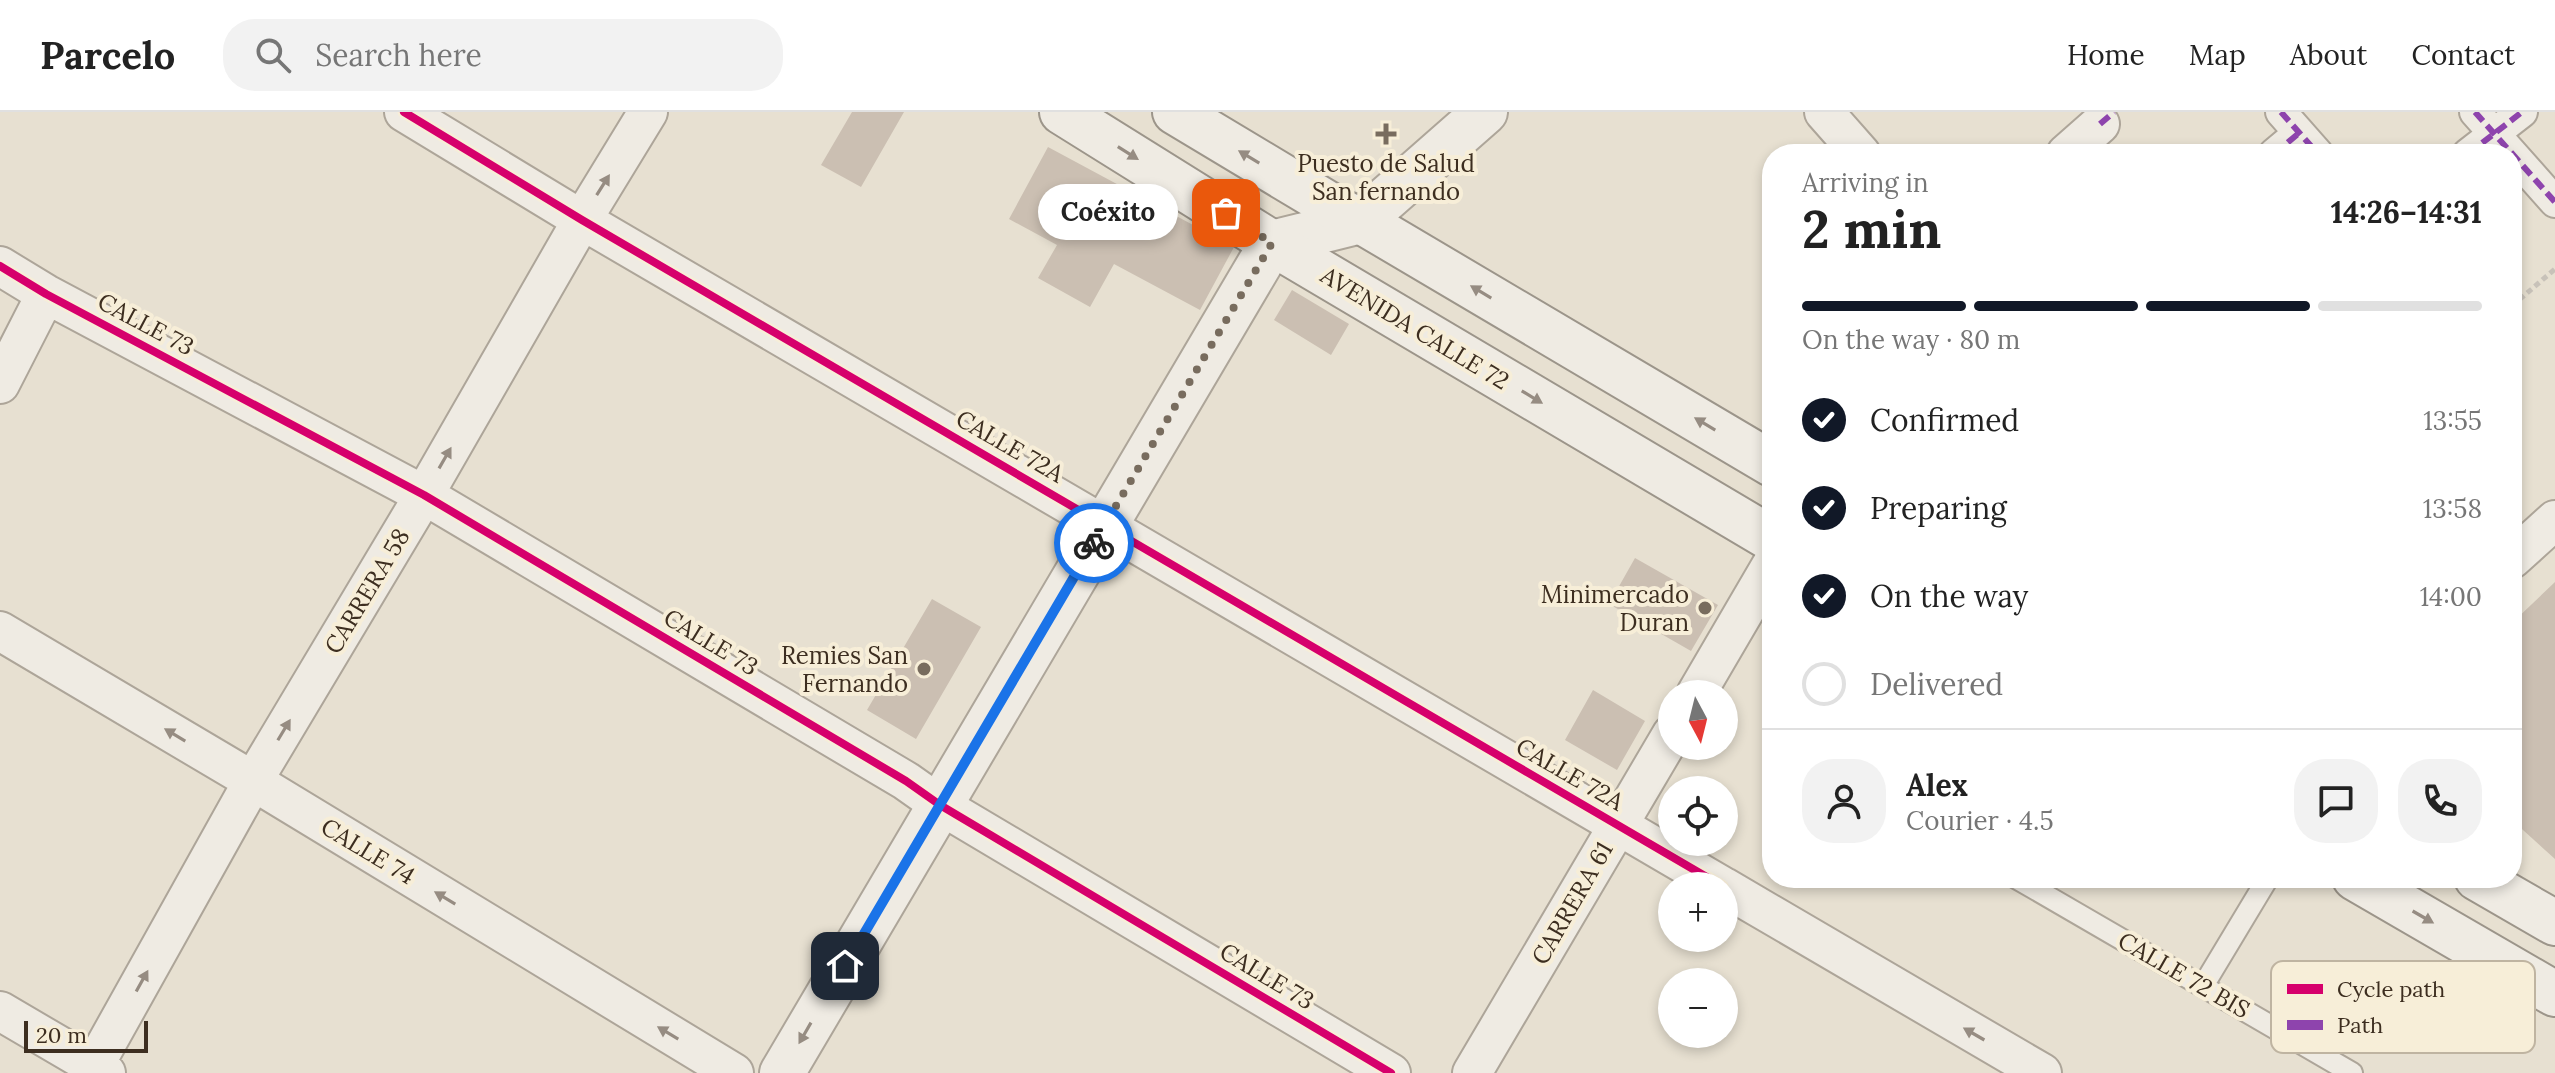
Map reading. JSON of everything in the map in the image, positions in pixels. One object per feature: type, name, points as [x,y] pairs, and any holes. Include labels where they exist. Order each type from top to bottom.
[{"type":"main road","name":"AVENIDA CALLE 72","points":[[1062,112],[1272,243],[1762,533]]},
{"type":"main road","points":[[1175,112],[1762,458]]},
{"type":"main road","points":[[782,1073],[1272,243],[1361,221],[1485,112]]},
{"type":"main road","points":[[2372,888],[2498,961]]},
{"type":"main road","points":[[2494,888],[2555,923]]},
{"type":"main road","points":[[2535,982],[2555,994]]},
{"type":"street","name":"CALLE 72A","points":[[404,112],[582,220],[1699,872]]},
{"type":"street","name":"CARRERA 58","points":[[97,1071],[253,781],[648,112]]},
{"type":"street","points":[[1824,112],[1852,144]]},
{"type":"street","points":[[2473,144],[2485,123],[2522,112]]},
{"type":"street","points":[[2077,144],[2107,118]]},
{"type":"street","points":[[2485,123],[2504,144]]},
{"type":"street","points":[[2522,165],[2555,202]]},
{"type":"street","name":"CALLE 73","points":[[0,266],[46,294],[424,495],[1391,1073]]},
{"type":"street","points":[[0,384],[46,294]]},
{"type":"street","points":[[2522,550],[2555,520]]},
{"type":"street","points":[[1704,680],[1762,581]]},
{"type":"street","name":"CALLE 74","points":[[0,631],[734,1073]]},
{"type":"street","name":"CARRERA 61","points":[[1472,1073],[1658,758]]},
{"type":"street","name":"CALLE 72A","points":[[1738,895],[2042,1073]]},
{"type":"street","points":[[0,1011],[97,1071]]},
{"type":"lane","name":"CALLE 72 BIS","points":[[2033,888],[2271,1026]]},
{"type":"lane","points":[[2203,986],[2262,888]]},
{"type":"lane","name":"CALLE 72 BIS","points":[[2318,1053],[2352,1073]]},
{"type":"path","points":[[2522,297],[2555,269]]},
{"type":"building","points":[[852,112],[904,112],[861,187],[821,165]]},
{"type":"building","points":[[1048,147],[1234,247],[1200,310],[1114,264],[1090,307],[1038,278],[1057,245],[1009,219]]},
{"type":"building","points":[[1292,290],[1349,324],[1331,355],[1274,320]]},
{"type":"building","points":[[1635,558],[1718,605],[1691,651],[1609,604]]},
{"type":"building","points":[[2555,582],[2555,859],[2522,829],[2522,613]]},
{"type":"building","name":"Remies San Fernando","points":[[932,599],[981,627],[916,739],[867,710]]},
{"type":"building","points":[[1593,690],[1645,721],[1617,770],[1565,740]]},
{"type":"marked path","points":[[2100,124],[2114,112]]},
{"type":"marked path","points":[[2281,112],[2309,144]]},
{"type":"marked path","points":[[2475,112],[2503,144]]},
{"type":"marked path","points":[[2481,144],[2522,112]]},
{"type":"marked path","points":[[2286,144],[2299,133]]},
{"type":"marked path","points":[[2522,165],[2555,202]]},
{"type":"cycle path","points":[[404,112],[582,220],[1698,872]]},
{"type":"cycle path","points":[[0,266],[46,294],[424,495],[1391,1073]]},
{"type":"way so far","points":[[1094,543],[1272,243],[1226,213]]},
{"type":"place","name":"Puesto de Salud San fernando","points":[[1386,134]]},
{"type":"place","name":"Coéxito","points":[[1226,213]]},
{"type":"place","name":"Minimercado Duran","points":[[1705,608]]},
{"type":"place","name":"Remies San Fernando","points":[[924,669]]},
{"type":"route","points":[[845,966],[1094,543]]}]
